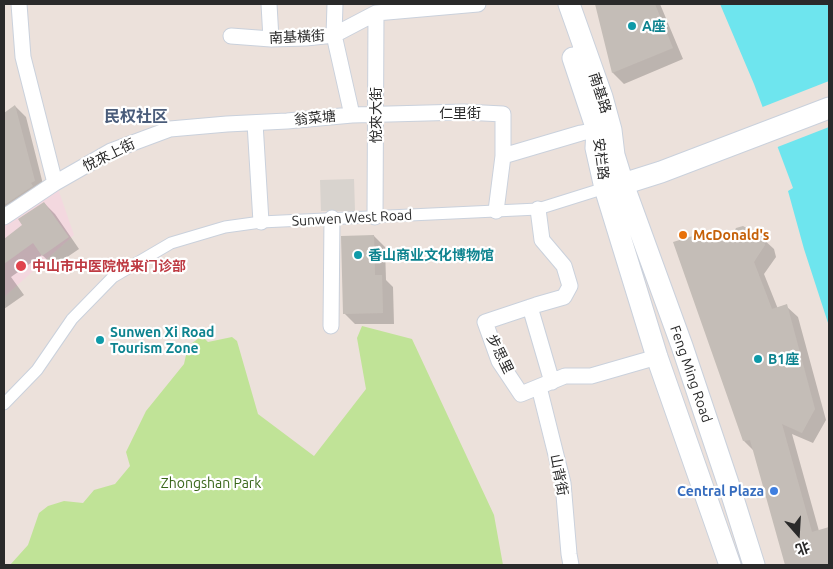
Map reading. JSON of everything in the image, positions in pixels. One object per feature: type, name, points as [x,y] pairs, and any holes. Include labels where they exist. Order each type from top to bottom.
[{"type":"main road","name":"南基路","points":[[555,4],[597,130]]},
{"type":"main road","name":"南基路","points":[[569,4],[602,97],[611,130],[614,155],[614,186]]},
{"type":"main road","name":"Sunwen West Road","points":[[614,186],[661,172],[829,108]]},
{"type":"main road","name":"安栏路","points":[[597,130],[596,148],[614,186]]},
{"type":"main road","name":"Feng Ming Road","points":[[614,186],[657,357],[730,565]]},
{"type":"main road","name":"Feng Ming Road","points":[[614,186],[682,346],[754,565]]},
{"type":"street","points":[[18,4],[23,57],[55,183]]},
{"type":"street","points":[[269,4],[271,39]]},
{"type":"street","points":[[334,4],[334,35],[352,115]]},
{"type":"street","name":"南基橫街","points":[[231,36],[271,39],[334,35],[376,13],[478,4]]},
{"type":"street","name":"悅來大街","points":[[375,217],[376,13]]},
{"type":"street","name":"仁里街","points":[[376,114],[464,112],[503,114],[503,156],[496,211]]},
{"type":"street","name":"翁菜塘","points":[[255,123],[376,114]]},
{"type":"street","points":[[255,123],[261,222]]},
{"type":"street","name":"悅來上街","points":[[4,216],[55,183],[111,151],[170,129],[255,123]]},
{"type":"street","points":[[503,156],[597,130]]},
{"type":"street","name":"Sunwen West Road","points":[[4,404],[37,370],[72,319],[113,277],[171,243],[225,227],[261,222],[538,209],[614,186]]},
{"type":"street","name":"步思里","points":[[538,209],[542,240],[564,266],[570,286],[564,298],[485,322],[499,360],[521,394],[565,376],[591,376],[657,357]]},
{"type":"street","points":[[331,326],[332,218]]},
{"type":"street","name":"山背街","points":[[530,307],[546,384],[563,483],[571,565]]},
{"type":"shaded area","name":"中山市中医院悦来门诊部","points":[[54,177],[74,235],[4,297],[4,207]]},
{"type":"shaded area","points":[[354,179],[355,211],[321,211],[320,180]]},
{"type":"green space","name":"Zhongshan Park","points":[[362,326],[412,339],[494,515],[503,565],[10,565],[28,545],[39,513],[48,506],[64,501],[83,503],[94,490],[115,484],[130,466],[126,452],[146,411],[184,364],[188,346],[202,336],[208,342],[232,337],[237,341],[258,414],[314,456],[366,389],[357,338]]},
{"type":"water","points":[[720,4],[829,4],[829,326],[804,249],[788,191],[793,188],[754,84]]},
{"type":"pier","points":[[829,81],[829,127],[775,148],[760,108]]},
{"type":"building","name":"A座","points":[[595,4],[655,4],[673,48],[612,73]]},
{"type":"building","points":[[15,105],[35,181],[31,183],[33,186],[6,204],[4,202],[4,113]]},
{"type":"building","points":[[44,202],[69,237],[42,256],[33,243],[4,264],[4,239],[22,225],[18,219]]},
{"type":"building","name":"B1座","points":[[743,226],[763,237],[765,245],[754,262],[772,309],[787,304],[815,409],[802,433],[782,424],[812,532],[829,527],[829,565],[785,565],[750,440],[743,441],[673,242],[696,235],[709,242],[731,237],[736,228]]},
{"type":"building","name":"香山商业文化博物馆","points":[[374,235],[375,275],[382,275],[383,313],[343,314],[341,236]]},
{"type":"place","name":"A座","points":[[632,26]]},
{"type":"place","name":"McDonald's","points":[[683,235]]},
{"type":"place","name":"香山商业文化博物馆","points":[[358,255]]},
{"type":"place","name":"中山市中医院悦来门诊部","points":[[21,266]]},
{"type":"place","name":"Sunwen Xi Road Tourism Zone","points":[[100,340]]},
{"type":"place","name":"B1座","points":[[758,359]]},
{"type":"place","name":"Central Plaza","points":[[774,491]]},
{"type":"district","name":"民权社区","points":[[136,117]]}]
